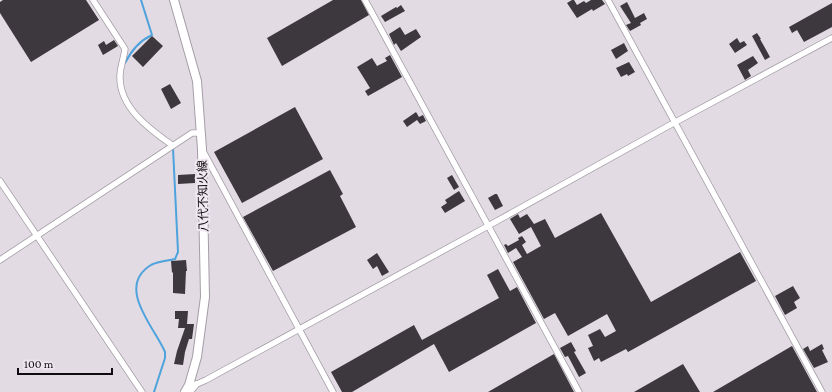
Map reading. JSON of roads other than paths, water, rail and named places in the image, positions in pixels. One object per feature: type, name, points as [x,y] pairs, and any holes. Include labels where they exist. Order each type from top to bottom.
[{"type":"main road","name":"八代不知火線","points":[[174,0],[197,81],[202,149],[205,297],[197,357],[190,388]]},
{"type":"street","points":[[93,0],[125,49],[120,75],[123,94],[131,109],[139,118],[172,145]]},
{"type":"street","points":[[365,0],[578,392]]},
{"type":"street","points":[[608,0],[822,392]]},
{"type":"street","points":[[190,388],[300,330],[832,38]]},
{"type":"street","points":[[0,260],[172,145],[192,133],[200,133]]},
{"type":"street","points":[[202,149],[333,392]]},
{"type":"street","points":[[0,181],[142,392]]},
{"type":"waterway","points":[[125,63],[136,47],[143,40],[152,35],[141,0]]},
{"type":"waterway","points":[[154,392],[165,358],[165,352],[141,308],[137,296],[137,284],[141,274],[151,265],[175,259],[178,252],[173,148]]}]
